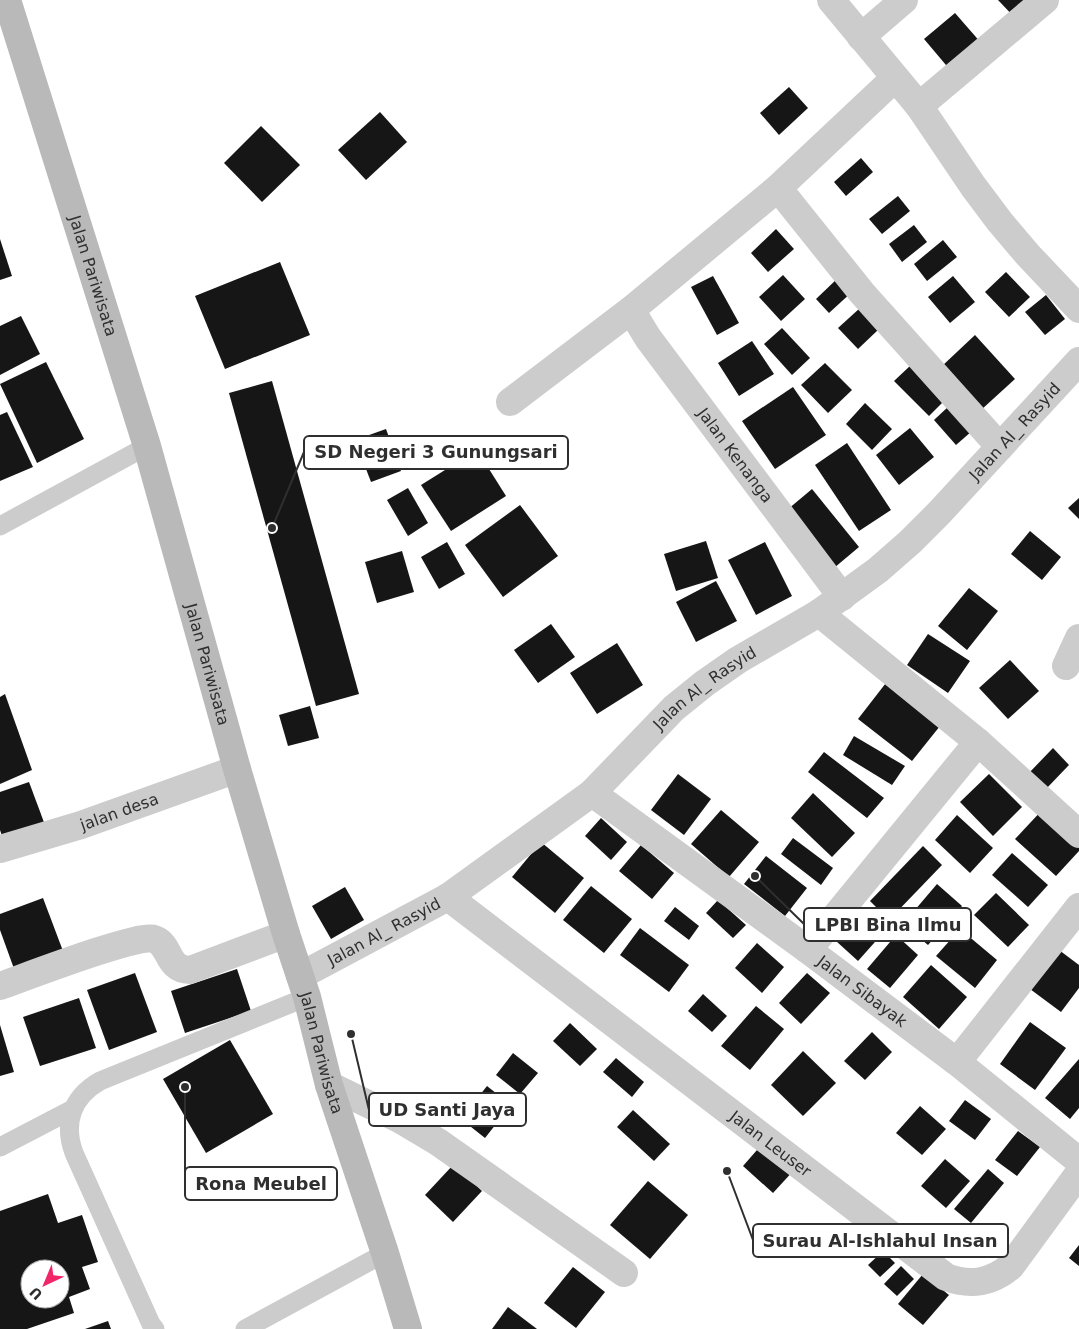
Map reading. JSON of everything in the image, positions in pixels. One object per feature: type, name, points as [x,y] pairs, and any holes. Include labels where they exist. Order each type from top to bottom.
[{"type":"main road","name":"Jalan Pariwisata","points":[[7,0],[147,446],[237,769],[303,986],[329,1085],[385,1253],[408,1329]]},
{"type":"street","points":[[831,0],[918,106],[1000,222],[1079,309]]},
{"type":"street","points":[[861,36],[904,0]]},
{"type":"street","points":[[918,106],[1045,0]]},
{"type":"street","points":[[510,402],[631,310],[778,188],[894,78]]},
{"type":"street","points":[[778,188],[862,293],[1000,447]]},
{"type":"street","name":"Jalan Kenanga","points":[[631,310],[648,338],[842,597]]},
{"type":"street","name":"Jalan Al_ Rasyid","points":[[303,986],[448,897],[592,793],[605,782],[663,719],[705,683],[738,660],[819,613],[878,570],[910,542],[1079,361]]},
{"type":"street","points":[[819,613],[978,742],[1079,834]]},
{"type":"street","points":[[1066,666],[1079,638]]},
{"type":"street","points":[[808,950],[978,742]]},
{"type":"street","name":"jalan desa","points":[[0,849],[81,826],[237,769]]},
{"type":"street","name":"Jalan Sibayak","points":[[592,793],[808,950],[957,1062],[1079,1161]]},
{"type":"street","name":"Jalan Leuser","points":[[448,897],[946,1277],[962,1282],[980,1282],[989,1280],[1011,1266],[1079,1172]]},
{"type":"street","points":[[957,1062],[1079,907]]},
{"type":"street","points":[[0,986],[115,946],[142,939],[153,938],[157,940],[173,963],[179,968],[190,970],[286,934]]},
{"type":"street","points":[[329,1085],[401,1120],[438,1142],[624,1273]]},
{"type":"lane","points":[[0,526],[147,446]]},
{"type":"lane","points":[[155,1329],[151,1324],[70,1144],[69,1126],[73,1109],[85,1092],[100,1081],[303,986]]},
{"type":"lane","points":[[0,1147],[73,1109]]},
{"type":"lane","points":[[245,1329],[385,1253]]},
{"type":"building","points":[[998,0],[1038,0],[1017,20]]},
{"type":"building","points":[[955,13],[982,44],[951,71],[924,39]]},
{"type":"building","points":[[789,87],[808,108],[779,135],[760,113]]},
{"type":"building","points":[[380,112],[407,142],[366,180],[338,150]]},
{"type":"building","points":[[261,126],[300,165],[262,202],[224,163]]},
{"type":"building","points":[[861,158],[873,172],[846,196],[834,182]]},
{"type":"building","points":[[898,196],[910,211],[882,234],[869,219]]},
{"type":"building","points":[[914,225],[927,242],[902,262],[889,244]]},
{"type":"building","points":[[776,229],[794,249],[768,272],[751,253]]},
{"type":"building","points":[[0,239],[12,276],[0,280]]},
{"type":"building","points":[[943,240],[957,257],[927,281],[914,264]]},
{"type":"building","points":[[280,262],[310,335],[225,369],[195,296]]},
{"type":"building","points":[[1006,272],[1030,297],[1009,317],[985,292]]},
{"type":"building","points":[[783,275],[805,299],[781,321],[759,297]]},
{"type":"building","points":[[713,276],[739,323],[717,335],[691,287]]},
{"type":"building","points":[[953,276],[975,302],[950,323],[928,297]]},
{"type":"building","points":[[839,277],[853,291],[829,313],[816,299]]},
{"type":"building","points":[[1046,295],[1065,319],[1045,335],[1025,312]]},
{"type":"building","points":[[860,308],[879,329],[858,349],[838,328]]},
{"type":"building","points":[[21,316],[40,354],[0,375],[0,326]]},
{"type":"building","points":[[782,328],[810,358],[792,375],[764,344]]},
{"type":"building","points":[[975,335],[1015,379],[981,410],[941,367]]},
{"type":"building","points":[[752,341],[774,374],[739,396],[718,363]]},
{"type":"building","points":[[46,362],[84,439],[37,463],[0,384]]},
{"type":"building","points":[[825,363],[852,390],[828,413],[801,385]]},
{"type":"building","points":[[911,365],[945,400],[929,416],[894,381]]},
{"type":"building","points":[[272,381],[359,694],[316,706],[229,393]]},
{"type":"building","points":[[793,387],[826,435],[775,469],[742,421]]},
{"type":"building","points":[[865,403],[892,429],[872,450],[846,424]]},
{"type":"building","points":[[949,406],[972,431],[956,445],[934,420]]},
{"type":"building","points":[[7,412],[33,467],[0,481],[0,415]]},
{"type":"building","points":[[910,428],[934,457],[899,485],[876,455]]},
{"type":"building","points":[[386,429],[401,471],[371,482],[355,440]]},
{"type":"building","points":[[847,443],[891,510],[859,531],[815,465]]},
{"type":"building","points":[[477,450],[506,496],[451,531],[421,485]]},
{"type":"building","points":[[408,488],[428,523],[408,536],[387,500]]},
{"type":"building","points":[[812,489],[859,547],[834,568],[787,510]]},
{"type":"building","points":[[1079,498],[1079,519],[1068,508]]},
{"type":"building","points":[[520,505],[558,556],[503,597],[465,545]]},
{"type":"building","points":[[1030,531],[1061,557],[1042,580],[1011,554]]},
{"type":"building","points":[[706,541],[718,578],[676,591],[664,554]]},
{"type":"building","points":[[447,542],[465,574],[439,589],[421,557]]},
{"type":"building","points":[[765,542],[792,596],[756,615],[728,560]]},
{"type":"building","points":[[402,551],[414,592],[377,603],[365,562]]},
{"type":"building","points":[[716,581],[737,621],[696,642],[676,602]]},
{"type":"building","points":[[969,588],[998,611],[967,650],[938,626]]},
{"type":"building","points":[[551,624],[575,657],[538,683],[514,650]]},
{"type":"building","points":[[928,634],[970,661],[948,693],[907,665]]},
{"type":"building","points":[[617,643],[643,685],[597,714],[570,673]]},
{"type":"building","points":[[1010,660],[1039,691],[1008,719],[979,688]]},
{"type":"building","points":[[889,679],[944,721],[912,761],[858,719]]},
{"type":"building","points":[[5,694],[32,770],[0,784],[0,697]]},
{"type":"building","points":[[310,706],[319,738],[288,746],[279,715]]},
{"type":"building","points":[[854,736],[905,766],[892,785],[843,755]]},
{"type":"building","points":[[1053,748],[1069,765],[1045,790],[1028,774]]},
{"type":"building","points":[[824,752],[884,798],[867,818],[808,772]]},
{"type":"building","points":[[678,774],[711,799],[684,835],[651,810]]},
{"type":"building","points":[[989,774],[1022,807],[993,836],[960,802]]},
{"type":"building","points":[[29,782],[45,825],[3,839],[0,830],[0,792]]},
{"type":"building","points":[[813,793],[855,833],[832,857],[791,818]]},
{"type":"building","points":[[1044,808],[1079,840],[1079,851],[1056,876],[1015,839]]},
{"type":"building","points":[[721,810],[759,842],[729,877],[691,844]]},
{"type":"building","points":[[957,815],[993,848],[970,873],[935,840]]},
{"type":"building","points":[[601,818],[627,842],[611,860],[585,836]]},
{"type":"building","points":[[793,838],[833,868],[821,885],[781,854]]},
{"type":"building","points":[[541,842],[584,878],[555,913],[512,877]]},
{"type":"building","points":[[641,845],[674,873],[652,899],[619,871]]},
{"type":"building","points":[[923,846],[942,865],[889,920],[870,901]]},
{"type":"building","points":[[1012,853],[1048,885],[1028,907],[992,875]]},
{"type":"building","points":[[766,856],[807,888],[785,916],[744,884]]},
{"type":"building","points":[[937,884],[962,906],[928,945],[903,924]]},
{"type":"building","points":[[591,886],[632,919],[604,953],[563,920]]},
{"type":"building","points":[[345,887],[364,920],[331,939],[312,906]]},
{"type":"building","points":[[996,893],[1029,925],[1008,947],[974,915]]},
{"type":"building","points":[[43,898],[66,959],[17,977],[0,930],[0,914]]},
{"type":"building","points":[[718,900],[746,925],[733,938],[706,913]]},
{"type":"building","points":[[675,907],[699,926],[689,940],[664,921]]},
{"type":"building","points":[[861,913],[883,933],[858,961],[836,941]]},
{"type":"building","points":[[640,928],[689,965],[669,992],[620,955]]},
{"type":"building","points":[[960,929],[997,960],[975,988],[936,956]]},
{"type":"building","points":[[896,935],[918,955],[890,988],[867,969]]},
{"type":"building","points":[[757,943],[784,967],[762,993],[735,968]]},
{"type":"building","points":[[1059,950],[1079,965],[1079,988],[1061,1012],[1030,989]]},
{"type":"building","points":[[931,965],[967,997],[939,1029],[903,997]]},
{"type":"building","points":[[237,969],[251,1011],[185,1033],[171,991]]},
{"type":"building","points":[[135,973],[157,1032],[109,1050],[87,990]]},
{"type":"building","points":[[807,973],[830,993],[801,1024],[779,1003]]},
{"type":"building","points":[[703,994],[727,1016],[712,1032],[688,1011]]},
{"type":"building","points":[[79,998],[96,1048],[40,1066],[23,1017]]},
{"type":"building","points":[[756,1006],[784,1029],[750,1070],[721,1046]]},
{"type":"building","points":[[1030,1022],[1066,1048],[1035,1090],[1000,1064]]},
{"type":"building","points":[[570,1023],[597,1049],[580,1066],[553,1041]]},
{"type":"building","points":[[0,1025],[14,1072],[0,1076]]},
{"type":"building","points":[[872,1032],[892,1052],[865,1080],[844,1061]]},
{"type":"building","points":[[230,1040],[273,1114],[206,1153],[163,1079]]},
{"type":"building","points":[[803,1051],[836,1083],[803,1116],[771,1085]]},
{"type":"building","points":[[513,1053],[538,1073],[520,1094],[496,1075]]},
{"type":"building","points":[[616,1058],[644,1082],[632,1097],[603,1072]]},
{"type":"building","points":[[1079,1059],[1079,1108],[1070,1119],[1045,1098]]},
{"type":"building","points":[[487,1086],[511,1105],[485,1138],[461,1119]]},
{"type":"building","points":[[965,1100],[991,1119],[975,1140],[949,1121]]},
{"type":"building","points":[[920,1106],[946,1129],[922,1155],[896,1133]]},
{"type":"building","points":[[633,1110],[670,1144],[654,1161],[617,1127]]},
{"type":"building","points":[[1018,1131],[1040,1147],[1017,1176],[995,1160]]},
{"type":"building","points":[[764,1142],[795,1169],[773,1193],[743,1166]]},
{"type":"building","points":[[945,1159],[970,1181],[946,1208],[921,1186]]},
{"type":"building","points":[[454,1164],[482,1191],[453,1222],[425,1195]]},
{"type":"building","points":[[988,1169],[1004,1183],[971,1223],[954,1209]]},
{"type":"building","points":[[648,1181],[688,1215],[650,1259],[610,1225]]},
{"type":"building","points":[[48,1194],[58,1223],[82,1215],[98,1262],[82,1267],[90,1289],[70,1297],[70,1259],[20,1259],[20,1309],[70,1309],[70,1300],[74,1313],[27,1329],[0,1329],[0,1211]]},
{"type":"building","points":[[1079,1245],[1079,1266],[1069,1258]]},
{"type":"building","points":[[883,1251],[895,1263],[880,1277],[868,1265]]},
{"type":"building","points":[[901,1266],[914,1279],[897,1296],[884,1284]]},
{"type":"building","points":[[573,1267],[605,1292],[576,1328],[544,1303]]},
{"type":"building","points":[[923,1274],[949,1295],[923,1325],[898,1304]]},
{"type":"building","points":[[508,1307],[537,1329],[492,1329]]},
{"type":"building","points":[[108,1321],[111,1329],[85,1329]]},
{"type":"place","name":"SD Negeri 3 Gunungsari","points":[[272,528]]},
{"type":"place","name":"LPBI Bina Ilmu","points":[[755,876]]},
{"type":"place","name":"UD Santi Jaya","points":[[351,1034]]},
{"type":"place","name":"Rona Meubel","points":[[185,1087]]},
{"type":"place","name":"Surau Al-Ishlahul Insan","points":[[727,1171]]}]
